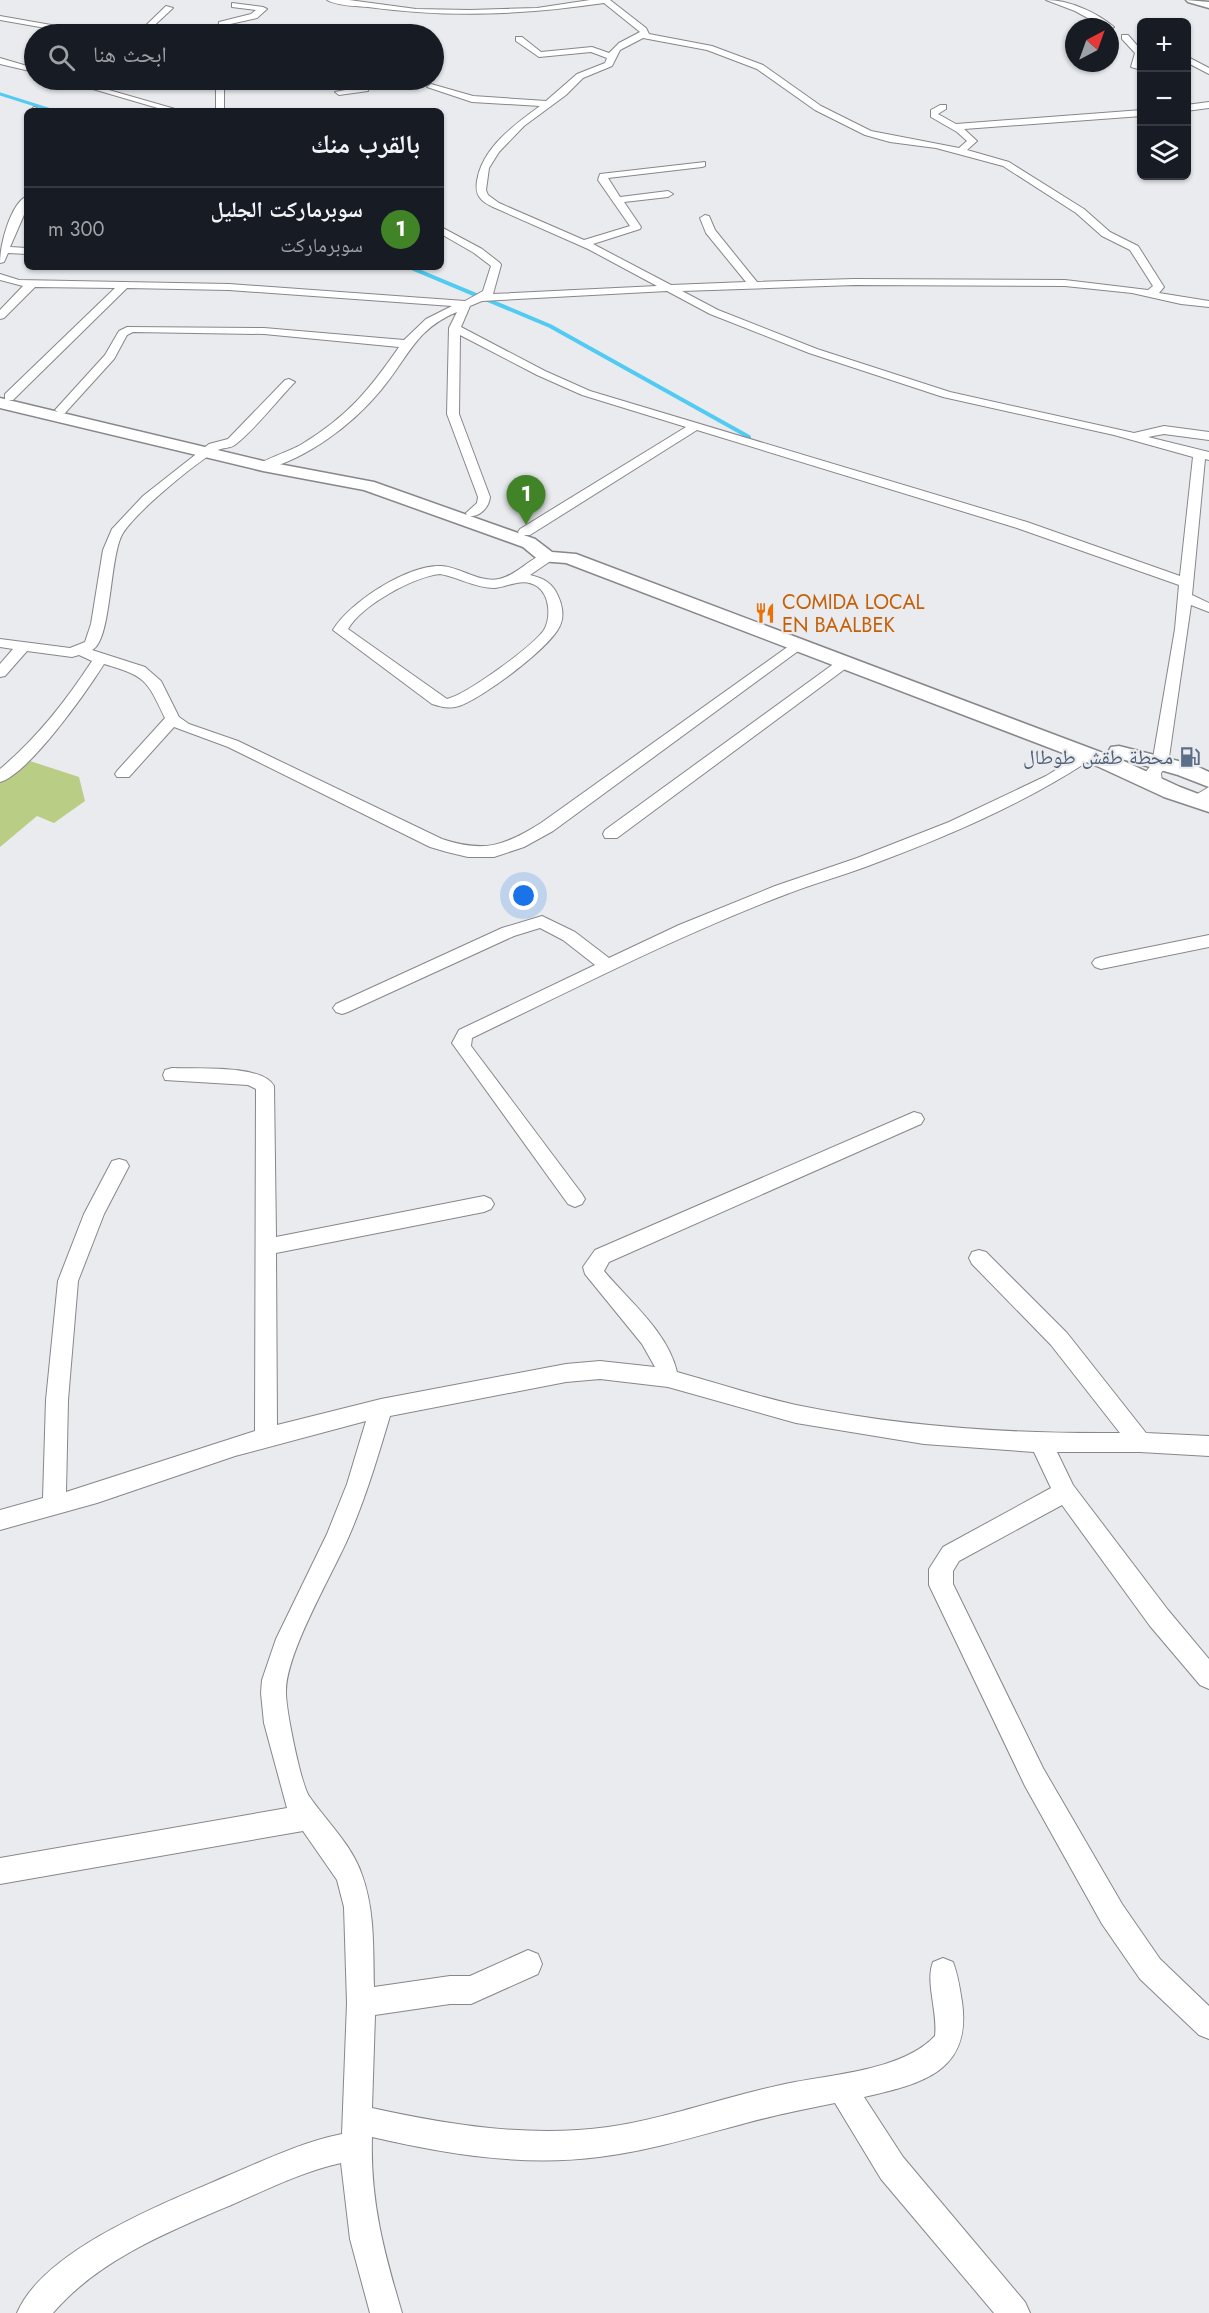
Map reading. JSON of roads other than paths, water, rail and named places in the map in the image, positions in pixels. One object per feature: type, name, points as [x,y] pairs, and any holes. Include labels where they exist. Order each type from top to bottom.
[{"type":"main road","points":[[3,398],[229,444],[372,481],[525,532],[1091,744],[1186,770],[1209,780]]},
{"type":"main road","points":[[3,398],[205,452],[391,493],[529,543],[547,557],[569,558],[1088,754],[1154,783],[1204,799]]},
{"type":"street","points":[[331,0],[392,4],[429,12],[512,12],[605,0],[643,30],[645,33],[643,35]]},
{"type":"street","points":[[465,0],[470,12]]},
{"type":"street","points":[[1050,0],[1078,9],[1094,18]]},
{"type":"street","points":[[1191,0],[1209,5]]},
{"type":"street","points":[[425,1],[429,12]]},
{"type":"street","points":[[505,1],[512,12]]},
{"type":"street","points":[[222,24],[254,16],[263,9],[235,5]]},
{"type":"street","points":[[152,24],[169,8]]},
{"type":"street","points":[[0,18],[34,24]]},
{"type":"street","points":[[1119,33],[1139,53],[1135,67]]},
{"type":"street","points":[[1152,293],[1159,287],[1134,248],[1106,234],[1080,211],[1006,164],[923,142],[890,139],[868,133],[818,108],[760,67],[709,48],[643,35],[622,44],[611,57],[609,64],[585,73],[521,124],[495,150],[484,168],[481,190],[488,201],[584,243],[673,288],[714,312],[865,369],[972,401],[1135,437],[1204,456],[1187,590],[1160,764],[1153,773],[1154,783]]},
{"type":"street","points":[[1125,37],[1137,36]]},
{"type":"street","points":[[519,39],[539,55],[592,49],[611,57]]},
{"type":"street","points":[[0,61],[24,67]]},
{"type":"street","points":[[1191,61],[1209,71]]},
{"type":"street","points":[[102,90],[167,108]]},
{"type":"street","points":[[220,90],[220,108]]},
{"type":"street","points":[[339,92],[356,90]]},
{"type":"street","points":[[441,90],[472,99],[548,104]]},
{"type":"street","points":[[1191,107],[1209,105]]},
{"type":"street","points":[[943,107],[934,112],[934,115],[972,141],[960,152]]},
{"type":"street","points":[[954,127],[1137,113]]},
{"type":"street","points":[[584,243],[636,227],[603,176],[702,164]]},
{"type":"street","points":[[619,200],[668,194]]},
{"type":"street","points":[[24,205],[12,227],[2,255],[24,251]]},
{"type":"street","points":[[705,218],[710,231],[755,286]]},
{"type":"street","points":[[263,466],[287,458],[333,427],[366,399],[376,389],[406,344],[429,322],[488,293],[496,265],[444,232]]},
{"type":"street","points":[[0,277],[18,283],[229,287],[466,304]]},
{"type":"street","points":[[480,298],[854,282],[1065,283],[1152,293],[1181,301],[1209,304]]},
{"type":"street","points":[[0,316],[32,283]]},
{"type":"street","points":[[3,398],[125,284]]},
{"type":"street","points":[[466,304],[455,328],[453,414],[484,497],[483,504],[472,513]]},
{"type":"street","points":[[455,328],[563,384],[694,427],[1022,525],[1187,590],[1209,608]]},
{"type":"street","points":[[61,410],[110,357],[123,333],[131,329],[264,331],[406,344]]},
{"type":"street","points":[[0,643],[67,652],[81,651],[91,645],[95,636],[110,550],[117,532],[148,499],[205,452],[213,447],[229,444],[289,382]]},
{"type":"street","points":[[525,532],[694,427]]},
{"type":"street","points":[[1135,437],[1164,430],[1209,436]]},
{"type":"street","points":[[518,578],[533,578],[547,589],[554,606],[554,624],[547,636],[534,648],[456,702],[446,704],[437,701],[340,630],[346,620],[367,603],[427,571],[442,569],[493,584],[518,578],[547,557]]},
{"type":"street","points":[[0,673],[24,646]]},
{"type":"street","points":[[81,651],[100,659],[134,667],[150,678],[160,691],[173,719],[192,731],[226,741],[261,757],[436,843],[463,852],[490,853],[514,847],[547,827],[798,646]]},
{"type":"street","points":[[0,777],[27,754],[57,721],[100,659]]},
{"type":"street","points":[[611,834],[844,663]]},
{"type":"street","points":[[123,774],[173,719]]},
{"type":"street","points":[[575,1199],[461,1043],[462,1038],[470,1031],[606,965],[756,900],[955,826],[1052,778],[1088,754]]},
{"type":"street","points":[[342,1008],[508,932],[542,922],[569,936],[606,965]]},
{"type":"street","points":[[1101,963],[1154,950],[1209,941]]},
{"type":"street","points":[[172,1075],[251,1078],[265,1086],[266,1437]]},
{"type":"street","points":[[668,1378],[660,1352],[595,1274],[593,1267],[597,1261],[614,1250],[914,1119]]},
{"type":"street","points":[[54,1504],[55,1443],[62,1330],[68,1281],[93,1214],[119,1166]]},
{"type":"street","points":[[266,1247],[484,1204]]},
{"type":"street","points":[[979,1258],[1059,1339],[1140,1442]]},
{"type":"street","points":[[0,1520],[266,1437],[381,1408],[566,1373],[600,1370],[668,1378],[755,1404],[838,1423],[924,1436],[1041,1443],[1140,1442],[1209,1446]]},
{"type":"street","points":[[381,1408],[358,1484],[338,1535],[285,1647],[274,1680],[274,1706],[295,1795],[349,1875],[358,1907],[361,2003],[356,2170],[365,2239],[386,2313]]},
{"type":"street","points":[[1041,1443],[1065,1492],[1160,1618],[1209,1677]]},
{"type":"street","points":[[1065,1492],[951,1554],[941,1569],[941,1586],[1034,1777],[1112,1914],[1150,1969],[1209,2025]]},
{"type":"street","points":[[0,1871],[308,1817]]},
{"type":"street","points":[[361,2003],[450,1990],[471,1990],[528,1964]]},
{"type":"street","points":[[33,2313],[45,2296],[69,2276],[174,2214],[294,2161],[320,2153],[356,2132],[441,2138],[486,2145],[539,2146],[631,2138],[786,2098],[843,2089],[897,2073],[922,2063],[947,2043],[950,2025],[944,1972]]},
{"type":"street","points":[[843,2089],[892,2168],[1014,2313]]},
{"type":"waterway","points":[[0,94],[44,108]]},
{"type":"waterway","points":[[416,270],[550,326],[749,437]]},
{"type":"place","name":"سوبرماركت الجليل","points":[[526,525]]},
{"type":"place","name":"COMIDA LOCAL EN BAALBEK","points":[[765,613]]},
{"type":"place","name":"محطة طقش طوطال","points":[[1190,757]]}]
